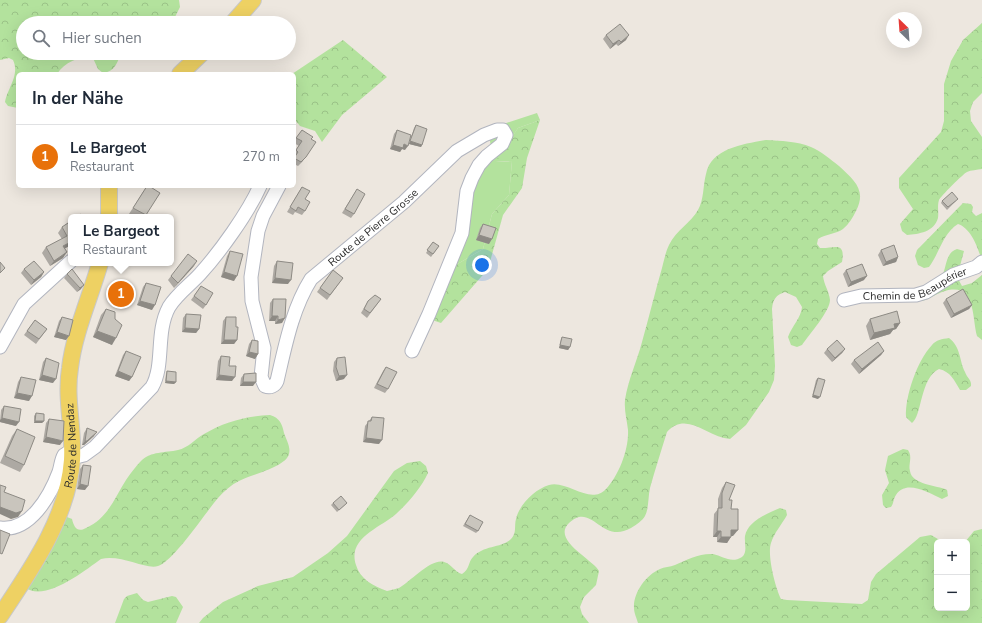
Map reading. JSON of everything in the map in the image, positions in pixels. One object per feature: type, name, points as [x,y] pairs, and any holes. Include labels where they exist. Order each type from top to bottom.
[{"type":"main road","points":[[239,16],[253,0]]},
{"type":"main road","points":[[182,72],[195,60]]},
{"type":"main road","points":[[109,188],[109,214]]},
{"type":"main road","name":"Route de Nendaz","points":[[0,616],[53,527],[66,489],[72,454],[70,369],[99,266]]},
{"type":"street","name":"Route de Pierre Grosse","points":[[278,188],[263,216],[258,231],[251,277],[252,302],[264,348],[261,380],[265,386],[269,387],[277,380],[289,334],[303,295],[311,279],[404,202],[457,151],[477,138],[490,132],[500,129],[505,133],[504,141],[487,156],[472,178],[468,191],[462,233],[429,314],[412,351]]},
{"type":"street","points":[[0,528],[12,528],[20,524],[38,510],[49,494],[64,454],[81,456],[93,449],[152,387],[158,374],[162,331],[170,307],[210,262],[248,209],[259,188]]},
{"type":"street","name":"Chemin de Beaupérier","points":[[844,300],[865,295],[916,295],[926,292],[953,275],[976,267],[982,262]]},
{"type":"street","points":[[0,347],[24,304],[68,264]]},
{"type":"green space","points":[[0,0],[179,0],[180,7],[176,16],[16,16],[16,60],[75,60],[68,63],[58,72],[16,72],[16,108],[8,106],[5,102],[13,81],[15,65],[13,60],[9,58],[0,60]]},
{"type":"green space","points":[[982,23],[982,93],[973,102],[970,111],[971,121],[982,137],[982,169],[965,173],[940,198],[938,205],[938,218],[936,223],[930,229],[921,233],[907,235],[902,231],[900,224],[913,209],[899,188],[899,178],[941,132],[944,121],[944,84],[951,61],[963,40]]},
{"type":"green space","points":[[343,40],[387,77],[342,115],[322,142],[315,131],[300,126],[296,121],[295,72]]},
{"type":"green space","points":[[94,60],[118,60],[113,68],[107,72],[102,72],[98,69]]},
{"type":"green space","points":[[537,113],[540,120],[518,128],[496,162],[512,161],[509,195],[492,214],[483,249],[454,266],[469,195],[491,147],[488,129]]},
{"type":"green space","points":[[540,120],[527,158],[522,188],[503,215],[488,269],[441,323],[432,320],[454,266],[483,249],[492,214],[509,195],[512,161],[495,162],[518,128]]},
{"type":"green space","points":[[766,140],[795,142],[815,149],[839,166],[854,181],[859,191],[859,204],[854,216],[847,225],[840,231],[818,239],[817,244],[820,248],[837,247],[840,248],[843,255],[842,262],[823,276],[830,300],[829,305],[802,345],[797,347],[791,345],[788,337],[800,315],[802,307],[796,297],[785,292],[776,298],[772,309],[775,366],[774,380],[769,392],[746,425],[730,439],[722,438],[690,424],[675,426],[667,432],[650,488],[648,506],[644,518],[631,528],[621,532],[604,528],[591,519],[584,517],[577,518],[569,523],[565,529],[565,536],[569,543],[596,566],[599,571],[596,585],[584,597],[580,607],[582,614],[589,623],[199,623],[223,602],[258,586],[293,577],[328,553],[347,536],[394,471],[407,463],[420,461],[426,466],[428,473],[425,479],[401,510],[360,541],[354,556],[358,570],[364,578],[377,587],[387,591],[399,588],[427,567],[439,562],[447,563],[457,572],[462,574],[465,572],[471,559],[477,553],[487,548],[503,544],[513,537],[516,519],[520,508],[528,498],[544,487],[556,484],[593,495],[600,494],[606,489],[615,477],[625,453],[628,437],[625,408],[626,393],[669,245],[698,210],[706,174],[709,165],[715,158],[730,149],[748,143]]},
{"type":"green space","points":[[963,203],[971,204],[973,207],[972,212],[976,216],[982,213],[982,262],[977,245],[971,234],[963,226],[958,224],[945,238],[929,267],[924,268],[918,265],[915,256],[917,250]]},
{"type":"green space","points":[[957,249],[964,251],[957,277],[962,286],[972,283],[982,275],[982,340],[977,336],[971,303],[962,292],[955,290],[945,291],[925,300],[920,300],[935,286],[944,272],[948,257]]},
{"type":"green space","points":[[949,338],[956,345],[963,367],[971,382],[971,386],[966,390],[960,390],[949,374],[939,369],[928,380],[918,413],[912,423],[906,417],[906,409],[910,389],[917,369],[921,360],[935,342]]},
{"type":"green space","points":[[270,415],[280,422],[288,443],[289,454],[286,459],[275,467],[239,481],[228,488],[218,498],[181,546],[165,562],[153,567],[125,560],[109,558],[101,559],[64,584],[53,588],[42,591],[33,591],[24,587],[62,520],[67,517],[72,519],[75,527],[80,530],[94,524],[110,507],[129,475],[139,463],[149,455],[182,449],[204,434],[227,423],[244,418]]},
{"type":"green space","points":[[903,449],[908,450],[909,453],[910,471],[912,476],[920,482],[947,490],[948,496],[942,499],[918,489],[906,488],[900,490],[896,495],[891,507],[886,508],[883,505],[882,495],[889,483],[885,470],[888,456]]},
{"type":"green space","points":[[780,508],[786,510],[787,515],[772,539],[770,555],[772,571],[779,594],[781,599],[787,600],[862,604],[868,600],[871,582],[876,574],[920,537],[931,535],[938,539],[934,539],[934,611],[970,611],[970,539],[967,539],[974,531],[982,529],[982,623],[638,623],[634,610],[634,602],[641,585],[645,580],[662,568],[673,566],[693,557],[713,554],[734,560],[742,557],[745,553],[745,536],[750,526],[759,518]]},
{"type":"green space","points":[[137,593],[143,600],[148,602],[172,596],[176,597],[183,607],[176,623],[115,623],[124,599],[127,596]]},
{"type":"building","points":[[620,24],[629,35],[621,42],[619,40],[613,44],[606,35]]},
{"type":"building","points":[[416,125],[427,129],[422,145],[410,141]]},
{"type":"building","points":[[302,130],[313,137],[311,139],[316,142],[301,162],[296,159],[298,152],[296,150],[302,141],[296,138]]},
{"type":"building","points":[[397,130],[411,135],[408,146],[404,144],[403,148],[393,145]]},
{"type":"building","points":[[302,187],[310,191],[305,199],[310,202],[305,211],[298,207],[296,211],[290,207]]},
{"type":"building","points":[[146,188],[152,188],[160,193],[147,214],[133,208]]},
{"type":"building","points":[[357,189],[365,194],[354,214],[345,209]]},
{"type":"building","points":[[952,192],[958,199],[948,207],[942,201]]},
{"type":"building","points":[[68,223],[68,244],[63,246],[67,252],[54,261],[46,247],[67,236],[62,227]]},
{"type":"building","points":[[483,224],[496,228],[492,239],[479,235]]},
{"type":"building","points":[[433,242],[439,246],[433,254],[427,250]]},
{"type":"building","points":[[894,245],[898,257],[886,262],[881,250]]},
{"type":"building","points":[[230,251],[243,254],[237,276],[224,272]]},
{"type":"building","points":[[188,254],[197,261],[178,283],[171,276]]},
{"type":"building","points":[[34,261],[44,272],[34,280],[24,269]]},
{"type":"building","points":[[277,261],[293,263],[291,280],[275,278]]},
{"type":"building","points":[[0,262],[5,268],[0,273]]},
{"type":"building","points":[[862,264],[867,276],[851,282],[846,270]]},
{"type":"building","points":[[72,269],[84,285],[80,288],[67,274]]},
{"type":"building","points":[[333,270],[343,278],[330,295],[320,288]]},
{"type":"building","points":[[146,283],[161,287],[155,305],[140,301]]},
{"type":"building","points":[[201,286],[213,293],[206,305],[194,296]]},
{"type":"building","points":[[963,289],[972,305],[954,314],[946,299]]},
{"type":"building","points":[[375,295],[381,299],[370,313],[364,309],[368,301]]},
{"type":"building","points":[[273,299],[286,299],[285,318],[278,320],[278,316],[272,316]]},
{"type":"building","points":[[106,309],[115,312],[115,319],[122,325],[116,338],[97,331]]},
{"type":"building","points":[[897,311],[900,323],[894,324],[895,328],[874,333],[870,319]]},
{"type":"building","points":[[186,314],[201,315],[199,329],[185,328]]},
{"type":"building","points":[[62,317],[73,320],[69,336],[57,332]]},
{"type":"building","points":[[226,317],[236,317],[236,327],[238,327],[237,340],[224,340]]},
{"type":"building","points":[[35,320],[47,329],[39,339],[27,331]]},
{"type":"building","points":[[562,337],[572,339],[570,347],[560,345]]},
{"type":"building","points":[[252,340],[258,341],[258,354],[249,352]]},
{"type":"building","points":[[837,340],[845,349],[835,358],[827,349]]},
{"type":"building","points":[[878,342],[884,351],[862,369],[854,360]]},
{"type":"building","points":[[126,351],[141,357],[132,377],[118,371]]},
{"type":"building","points":[[221,356],[230,357],[229,366],[236,366],[235,377],[219,375]]},
{"type":"building","points":[[345,357],[347,375],[339,376],[336,367],[337,358]]},
{"type":"building","points":[[46,358],[59,363],[56,379],[42,375]]},
{"type":"building","points":[[386,367],[397,372],[388,389],[377,384]]},
{"type":"building","points":[[167,371],[176,372],[176,382],[166,381]]},
{"type":"building","points":[[256,373],[256,382],[243,382],[244,374]]},
{"type":"building","points":[[21,377],[36,380],[32,396],[17,393]]},
{"type":"building","points":[[818,378],[825,380],[820,397],[813,395]]},
{"type":"building","points":[[4,406],[21,409],[19,422],[2,418]]},
{"type":"building","points":[[36,413],[44,414],[44,421],[35,421]]},
{"type":"building","points":[[372,417],[384,418],[382,440],[366,438],[368,421],[371,421]]},
{"type":"building","points":[[49,419],[64,421],[63,441],[46,437]]},
{"type":"building","points":[[87,428],[97,432],[85,441]]},
{"type":"building","points":[[17,429],[35,437],[24,465],[5,456]]},
{"type":"building","points":[[83,465],[91,466],[88,486],[80,484]]},
{"type":"building","points":[[726,482],[735,485],[729,500],[732,500],[731,509],[738,509],[738,530],[731,530],[731,537],[721,537],[721,531],[717,531],[718,508],[722,508],[722,493]]},
{"type":"building","points":[[0,485],[6,487],[4,492],[25,500],[22,511],[16,513],[0,507]]},
{"type":"building","points":[[341,496],[347,503],[339,510],[333,503]]},
{"type":"building","points":[[470,515],[483,522],[478,531],[465,524]]},
{"type":"building","points":[[0,530],[10,534],[2,554],[0,553]]},
{"type":"place","name":"Le Bargeot","points":[[121,294]]}]
